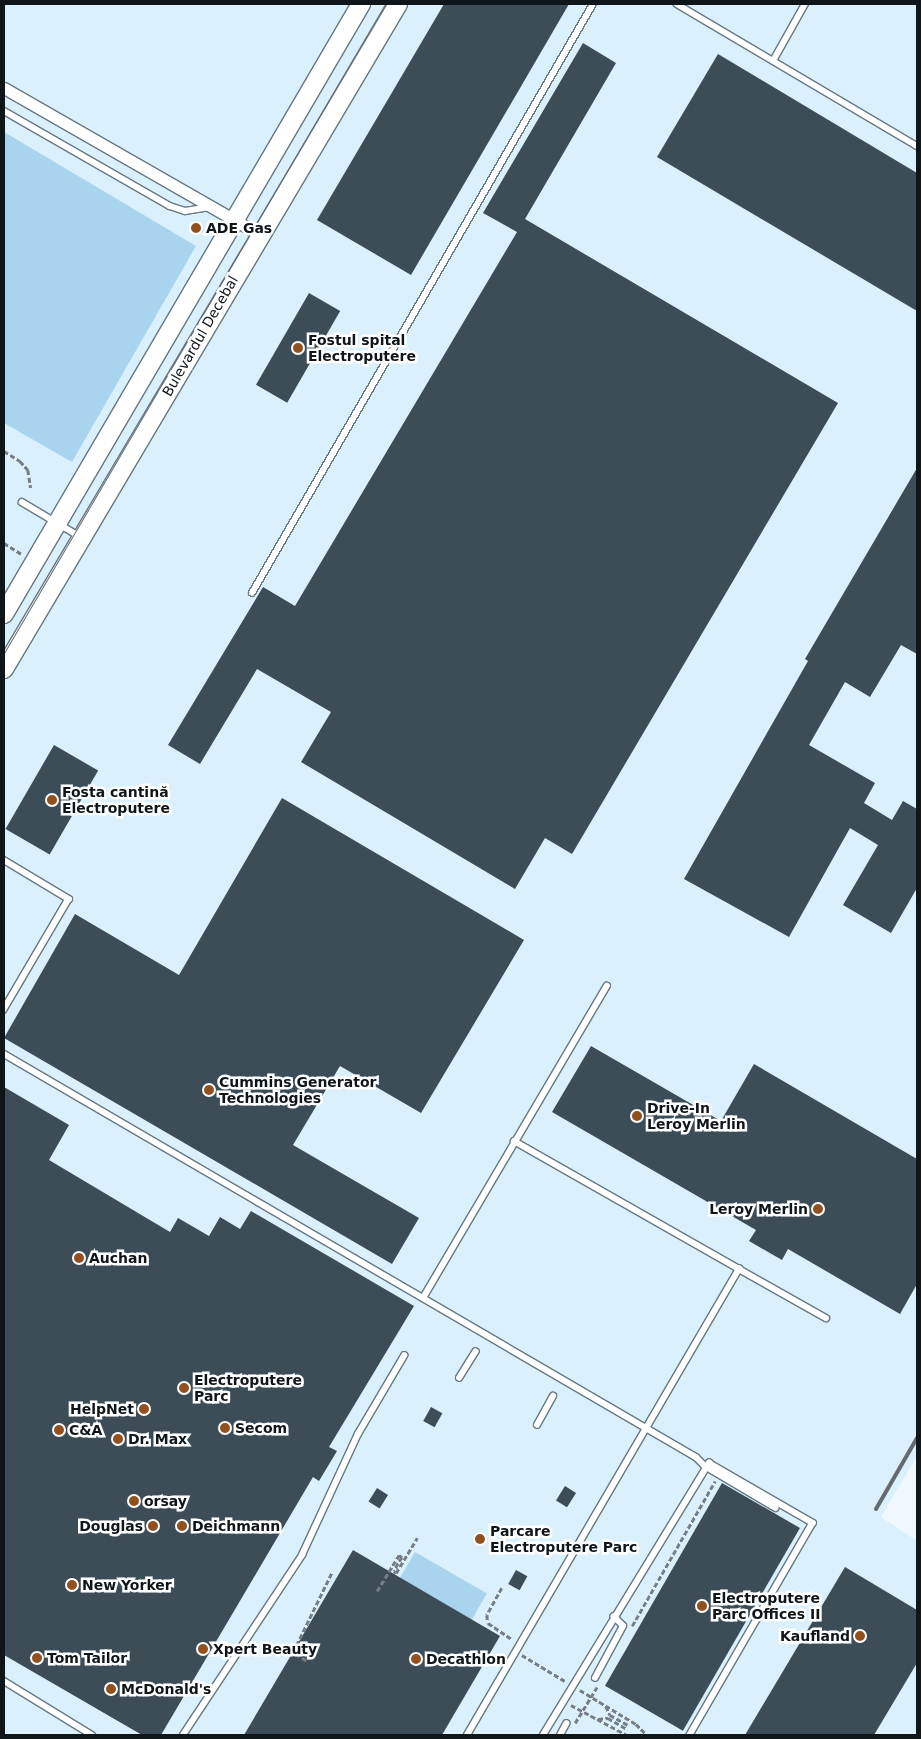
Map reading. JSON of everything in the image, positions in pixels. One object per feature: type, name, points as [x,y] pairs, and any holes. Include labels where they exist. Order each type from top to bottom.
[{"type":"main road","name":"Bulevardul Decebal","points":[[4,614],[361,4]]},
{"type":"main road","name":"Bulevardul Decebal","points":[[4,669],[259,234],[398,4]]},
{"type":"street","points":[[4,88],[259,234]]},
{"type":"lane","points":[[252,593],[592,4]]},
{"type":"lane","points":[[677,4],[917,146]]},
{"type":"lane","points":[[773,61],[805,4]]},
{"type":"lane","points":[[4,111],[170,206],[184,211],[211,207]]},
{"type":"lane","points":[[22,502],[81,537]]},
{"type":"lane","points":[[4,860],[69,899],[4,1010]]},
{"type":"lane","points":[[424,1298],[514,1141],[607,986]]},
{"type":"lane","points":[[4,1054],[696,1457],[705,1466],[776,1508]]},
{"type":"lane","points":[[514,1141],[826,1318]]},
{"type":"lane","points":[[467,1735],[739,1269]]},
{"type":"lane","points":[[459,1378],[475,1352]]},
{"type":"lane","points":[[183,1735],[302,1555],[358,1434],[404,1356]]},
{"type":"lane","points":[[537,1425],[554,1396]]},
{"type":"lane","points":[[543,1735],[697,1479],[709,1463],[718,1466],[813,1523],[690,1735]]},
{"type":"lane","points":[[598,1679],[623,1626],[614,1617]]},
{"type":"lane","points":[[4,1681],[92,1735]]},
{"type":"lane","points":[[560,1735],[566,1724]]},
{"type":"path","points":[[4,451],[20,461],[28,470],[31,488]]},
{"type":"path","points":[[4,543],[26,557]]},
{"type":"path","points":[[631,1628],[715,1481]]},
{"type":"path","points":[[378,1591],[399,1555],[402,1557],[394,1571],[396,1573],[417,1538]]},
{"type":"path","points":[[306,1661],[292,1652],[332,1572]]},
{"type":"path","points":[[573,1727],[591,1697],[598,1679]]},
{"type":"path","points":[[573,1685],[636,1724],[647,1735]]},
{"type":"path","points":[[563,1701],[627,1735]]},
{"type":"path","points":[[606,1706],[609,1717]]},
{"type":"path","points":[[597,1719],[609,1717],[628,1727]]},
{"type":"shaded area","points":[[4,4],[917,4],[917,1456],[881,1517],[917,1541],[917,1735],[9,1735],[4,1732]]},
{"type":"shaded area","points":[[4,132],[196,246],[72,462],[4,423]]},
{"type":"shaded area","points":[[415,1552],[487,1594],[472,1619],[400,1578]]},
{"type":"building","points":[[444,4],[569,4],[411,275],[317,220]]},
{"type":"building","points":[[583,43],[616,63],[525,219],[838,403],[572,854],[545,838],[515,889],[301,762],[331,712],[257,669],[200,764],[168,745],[263,587],[295,606],[517,232],[483,213]]},
{"type":"building","points":[[718,54],[917,173],[917,311],[657,157]]},
{"type":"building","name":"Fostul spital Electroputere","points":[[309,293],[340,311],[287,403],[256,385]]},
{"type":"building","points":[[917,468],[917,654],[901,645],[870,697],[845,682],[809,745],[875,783],[864,803],[892,820],[903,801],[917,809],[917,888],[891,933],[843,905],[878,845],[850,828],[789,937],[684,879],[808,661],[805,659]]},
{"type":"building","name":"Fosta cantină Electroputere","points":[[54,745],[98,770],[50,855],[6,829]]},
{"type":"building","name":"Cummins Generator Technologies","points":[[282,798],[524,940],[421,1113],[340,1066],[293,1145],[419,1218],[392,1264],[4,1038],[75,914],[179,975]]},
{"type":"building","name":"Leroy Merlin","points":[[591,1046],[721,1121],[754,1064],[917,1159],[917,1284],[900,1314],[788,1249],[782,1260],[749,1241],[756,1230],[552,1112]]},
{"type":"building","name":"Electroputere Parc","points":[[4,1087],[69,1125],[49,1160],[170,1232],[178,1218],[209,1236],[220,1217],[240,1229],[251,1211],[414,1306],[329,1447],[337,1451],[319,1481],[313,1477],[161,1735],[142,1735],[4,1655]]},
{"type":"building","points":[[431,1407],[442,1413],[435,1427],[423,1421]]},
{"type":"building","name":"Electroputere Parc Offices II","points":[[722,1483],[800,1528],[683,1731],[605,1686]]},
{"type":"building","points":[[565,1486],[576,1493],[567,1507],[556,1500]]},
{"type":"building","points":[[377,1488],[388,1495],[380,1508],[369,1502]]},
{"type":"building","points":[[353,1550],[500,1636],[442,1735],[244,1735]]},
{"type":"building","name":"Kaufland","points":[[845,1567],[917,1610],[917,1663],[874,1735],[745,1735]]},
{"type":"building","points":[[516,1570],[527,1576],[520,1590],[508,1584]]},
{"type":"tram line","points":[[4,653],[385,4]]},
{"type":"railway","points":[[876,1509],[917,1438]]},
{"type":"place","name":"ADE Gas","points":[[196,228]]},
{"type":"place","name":"Fostul spital Electroputere","points":[[298,348]]},
{"type":"place","name":"Fosta cantină Electroputere","points":[[52,800]]},
{"type":"place","name":"Cummins Generator Technologies","points":[[209,1090]]},
{"type":"place","name":"Drive-In Leroy Merlin","points":[[637,1116]]},
{"type":"place","name":"Leroy Merlin","points":[[818,1209]]},
{"type":"place","name":"Auchan","points":[[79,1258]]},
{"type":"place","name":"Electroputere Parc","points":[[184,1388]]},
{"type":"place","name":"HelpNet","points":[[144,1409]]},
{"type":"place","name":"Secom","points":[[225,1428]]},
{"type":"place","name":"C&A","points":[[59,1430]]},
{"type":"place","name":"Dr. Max","points":[[118,1439]]},
{"type":"place","name":"orsay","points":[[134,1501]]},
{"type":"place","name":"Douglas","points":[[153,1526]]},
{"type":"place","name":"Deichmann","points":[[182,1526]]},
{"type":"place","name":"Parcare Electroputere Parc","points":[[480,1539]]},
{"type":"place","name":"New Yorker","points":[[72,1585]]},
{"type":"place","name":"Electroputere Parc Offices II","points":[[702,1606]]},
{"type":"place","name":"Kaufland","points":[[860,1636]]},
{"type":"place","name":"Xpert Beauty","points":[[203,1649]]},
{"type":"place","name":"Tom Tailor","points":[[37,1658]]},
{"type":"place","name":"Decathlon","points":[[416,1659]]},
{"type":"place","name":"McDonald's","points":[[111,1689]]}]
